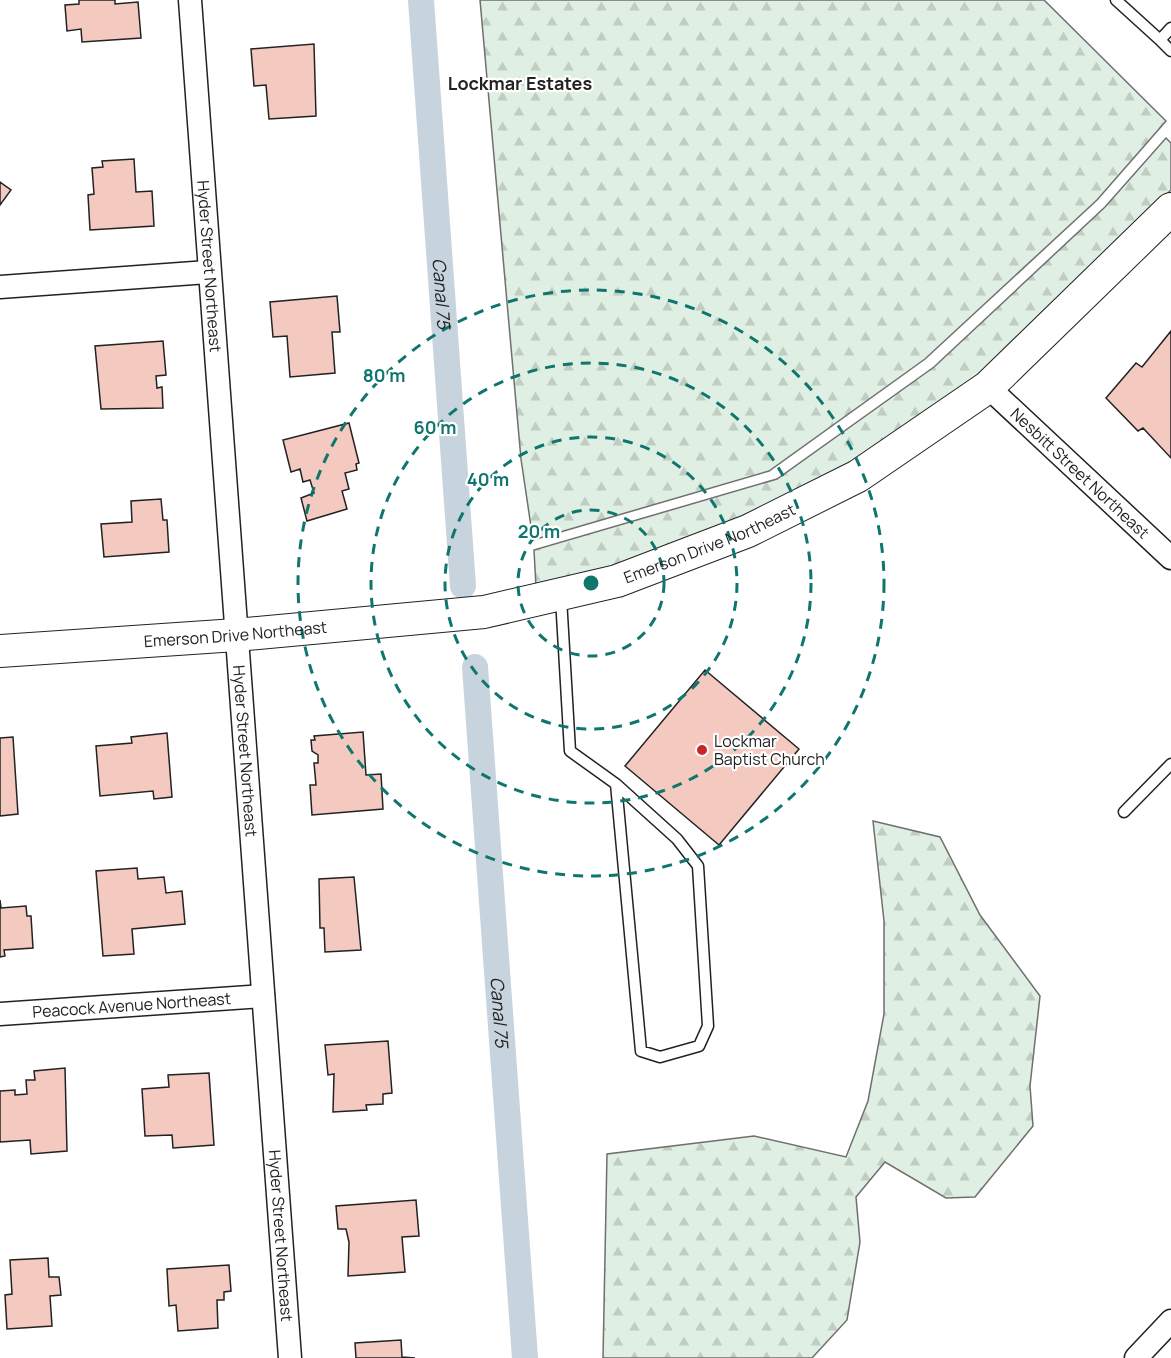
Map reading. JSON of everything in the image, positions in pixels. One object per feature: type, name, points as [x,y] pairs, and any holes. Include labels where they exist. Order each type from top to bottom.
[{"type":"street","name":"Hyder Street Northeast","points":[[190,0],[208,272],[290,1358]]},
{"type":"street","name":"Emerson Drive Northeast","points":[[0,651],[236,635],[484,612],[617,581],[748,531],[858,476],[988,387],[1171,209]]},
{"type":"street","points":[[0,287],[208,272]]},
{"type":"street","name":"Nesbitt Street Northeast","points":[[988,387],[1171,558]]},
{"type":"street","name":"Peacock Avenue Northeast","points":[[0,1014],[263,996]]},
{"type":"street","points":[[1136,1358],[1171,1321]]},
{"type":"lane","points":[[1116,0],[1171,51]]},
{"type":"lane","points":[[1160,40],[1171,28]]},
{"type":"lane","points":[[560,594],[570,751],[616,784],[677,839],[698,866],[708,1026],[699,1046],[660,1057],[641,1051],[616,784]]},
{"type":"lane","points":[[1124,812],[1171,764]]},
{"type":"green space","points":[[480,0],[1044,0],[1166,121],[1097,200],[925,359],[769,471],[533,540],[521,459]]},
{"type":"green space","points":[[1166,138],[1171,143],[1171,190],[979,377],[850,466],[742,520],[613,569],[536,587],[534,550],[777,479],[934,367],[1105,207]]},
{"type":"green space","points":[[873,821],[940,837],[980,915],[1040,996],[1030,1086],[1033,1126],[975,1197],[946,1198],[885,1162],[856,1197],[860,1242],[847,1320],[812,1358],[603,1358],[607,1154],[754,1136],[846,1157],[868,1101],[884,1014],[884,921]]},
{"type":"building","points":[[79,0],[115,0],[115,4],[138,2],[141,38],[82,42],[81,29],[67,31],[65,5],[79,4]]},
{"type":"building","points":[[314,44],[316,116],[269,119],[266,85],[254,86],[251,49]]},
{"type":"building","points":[[134,159],[136,192],[152,191],[154,226],[90,230],[88,195],[94,194],[92,168],[103,167],[102,161]]},
{"type":"building","points":[[0,182],[11,190],[0,205]]},
{"type":"building","points":[[337,296],[340,332],[332,332],[335,373],[290,377],[287,336],[273,337],[270,302]]},
{"type":"building","points":[[1171,331],[1171,458],[1143,428],[1138,431],[1106,398],[1136,363],[1142,367]]},
{"type":"building","points":[[163,341],[166,375],[156,376],[157,388],[162,387],[163,408],[101,409],[95,346]]},
{"type":"building","points":[[349,423],[359,463],[356,464],[357,470],[345,473],[349,489],[342,491],[347,509],[307,521],[301,498],[314,493],[310,480],[303,482],[300,469],[291,472],[283,440]]},
{"type":"building","points":[[161,499],[163,520],[167,520],[169,552],[104,557],[101,524],[132,522],[131,501]]},
{"type":"building","points":[[705,670],[799,749],[719,845],[625,766]]},
{"type":"building","points":[[363,732],[366,775],[381,774],[383,809],[312,815],[310,785],[316,785],[314,763],[318,763],[318,755],[312,751],[311,740],[315,740],[314,736]]},
{"type":"building","points":[[167,733],[172,797],[154,799],[153,791],[100,796],[96,746],[132,743],[131,737]]},
{"type":"building","points":[[13,737],[18,814],[0,816],[0,738]]},
{"type":"building","points":[[137,868],[138,879],[164,877],[166,893],[182,891],[185,924],[132,929],[134,954],[103,956],[96,871]]},
{"type":"building","points":[[354,877],[361,950],[325,952],[324,928],[320,928],[319,879]]},
{"type":"building","points":[[0,900],[1,908],[26,906],[27,916],[31,916],[33,948],[4,950],[5,956],[0,957]]},
{"type":"building","points":[[388,1041],[392,1093],[383,1094],[383,1104],[366,1105],[367,1110],[333,1112],[334,1074],[328,1075],[325,1045]]},
{"type":"building","points":[[65,1068],[67,1151],[31,1154],[30,1140],[0,1142],[0,1091],[15,1090],[15,1095],[27,1094],[26,1080],[35,1080],[34,1071]]},
{"type":"building","points":[[209,1073],[214,1145],[173,1148],[172,1135],[145,1136],[142,1089],[169,1087],[168,1075]]},
{"type":"building","points":[[416,1200],[419,1236],[402,1237],[405,1272],[348,1276],[349,1242],[346,1229],[338,1229],[336,1206]]},
{"type":"building","points":[[48,1258],[49,1277],[59,1277],[61,1295],[50,1296],[52,1326],[7,1329],[5,1295],[12,1294],[10,1260]]},
{"type":"building","points":[[229,1265],[231,1291],[224,1292],[224,1300],[217,1300],[218,1328],[178,1331],[176,1305],[169,1306],[167,1269]]},
{"type":"building","points":[[401,1340],[402,1357],[415,1358],[356,1358],[355,1343]]},
{"type":"waterway","name":"Canal 75","points":[[421,0],[463,586]]},
{"type":"waterway","name":"Canal 75","points":[[475,667],[525,1358]]},
{"type":"place","name":"Lockmar Baptist Church","points":[[702,750]]},
{"type":"district","name":"Lockmar Estates","points":[[520,83]]}]
